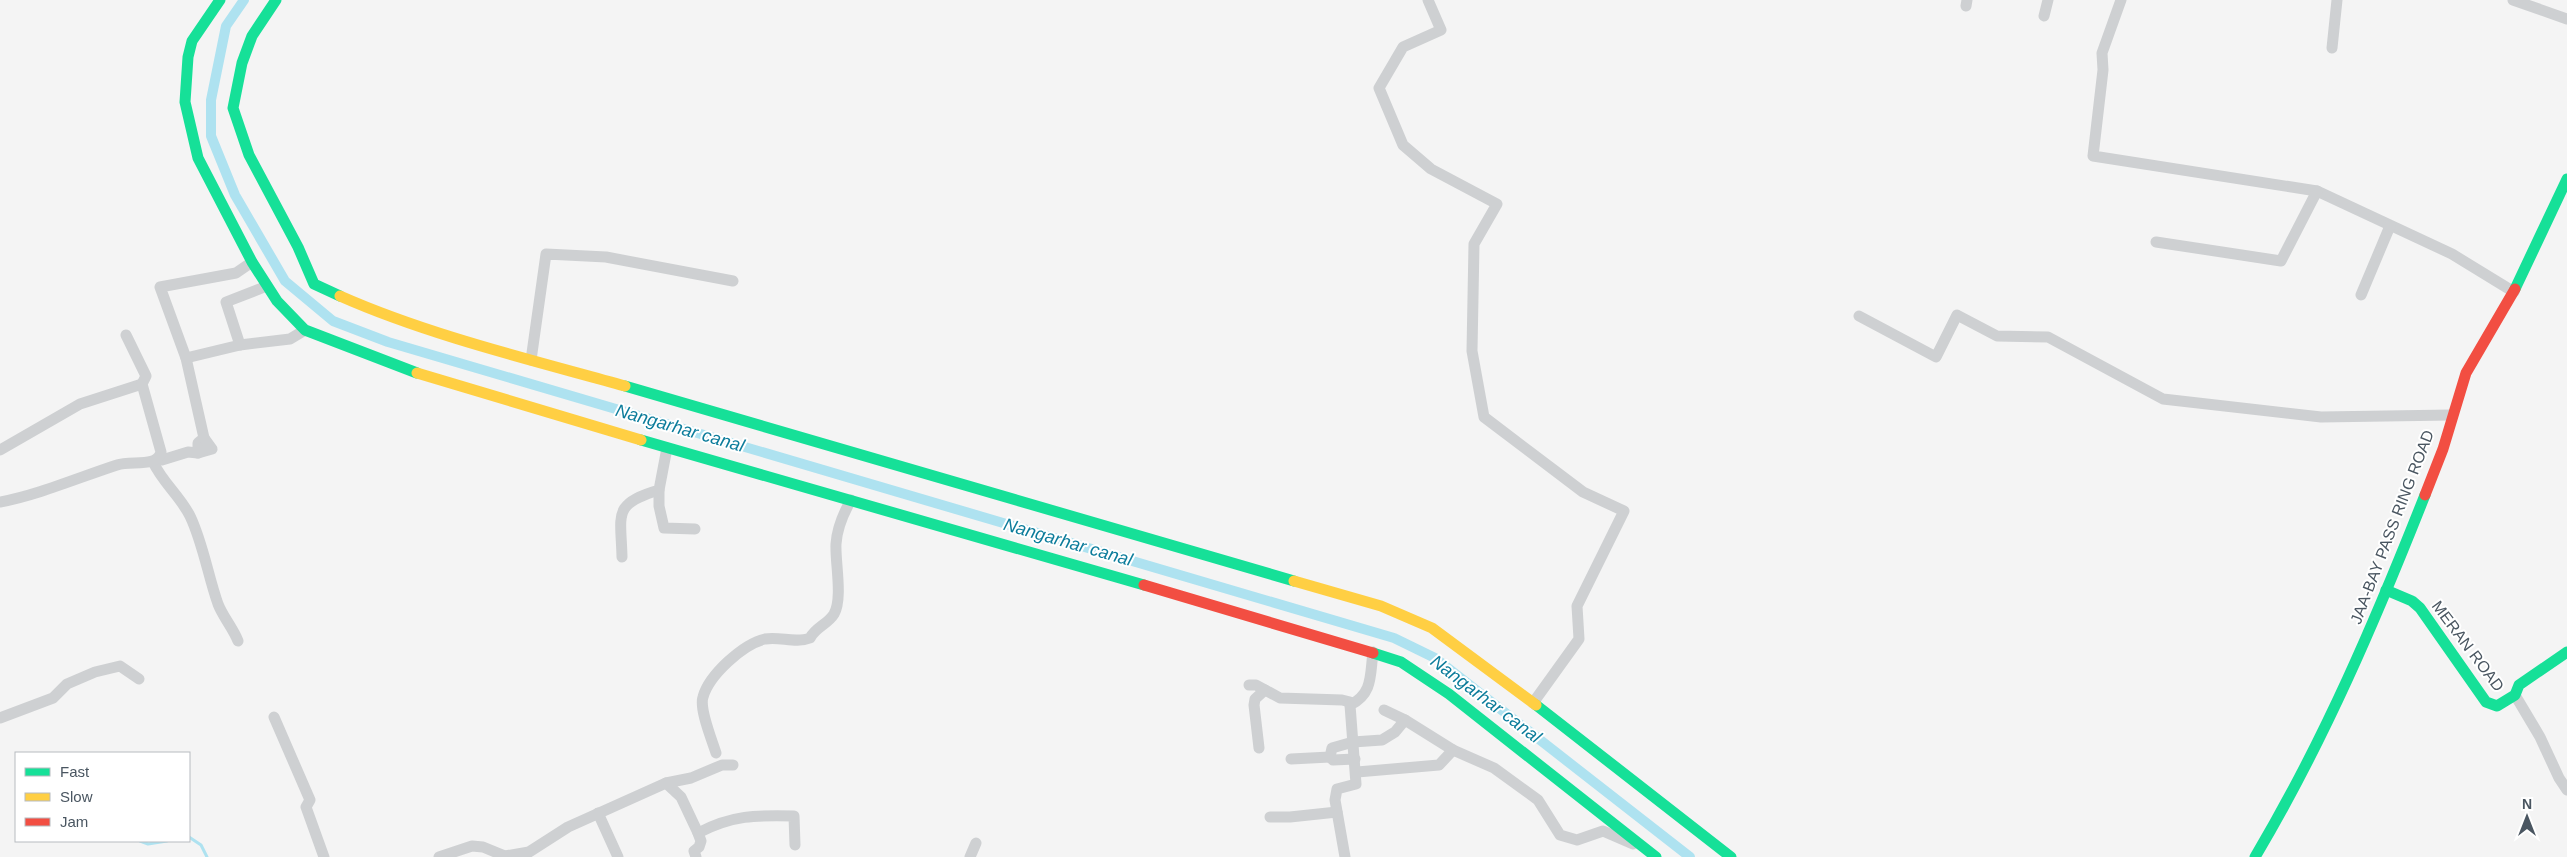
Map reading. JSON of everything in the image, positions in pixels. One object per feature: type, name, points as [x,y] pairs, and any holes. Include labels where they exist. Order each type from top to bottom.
[{"type":"main road","points":[[220,0],[192,41],[188,57],[185,102],[198,158],[252,262],[277,301],[305,330],[399,367],[667,448],[1374,652],[1401,662],[1449,694],[1656,857]]},
{"type":"main road","points":[[276,0],[252,36],[242,62],[233,108],[249,156],[298,247],[314,284],[366,308],[531,360],[711,410],[1381,606],[1432,628],[1478,660],[1731,857]]},
{"type":"main road","name":"JAA-BAY PASS RING ROAD","points":[[2255,857],[2277,822],[2325,732],[2440,457],[2451,415],[2466,374],[2514,292],[2567,179]]},
{"type":"main road","name":"MERAN ROAD","points":[[2386,590],[2412,601],[2420,608],[2486,702],[2497,706],[2515,696],[2519,685],[2567,652]]},
{"type":"street","points":[[1428,0],[1441,30],[1403,47],[1379,88],[1403,145],[1431,169],[1497,204],[1474,244],[1472,351],[1484,417],[1583,492],[1624,511],[1577,606],[1579,639],[1533,703]]},
{"type":"street","points":[[2044,16],[2048,0]]},
{"type":"street","points":[[2121,0],[2112,20],[2102,53],[2103,70],[2093,156],[2317,191],[2452,254],[2514,292]]},
{"type":"street","points":[[2332,48],[2337,0]]},
{"type":"street","points":[[2513,0],[2567,19]]},
{"type":"street","points":[[2156,242],[2281,261],[2317,191]]},
{"type":"street","points":[[2361,295],[2390,226]]},
{"type":"street","points":[[531,360],[546,254],[606,256],[732,281]]},
{"type":"street","points":[[0,502],[127,462],[162,460],[188,452],[198,453],[212,449],[204,438],[186,358],[160,287],[236,273],[252,262]]},
{"type":"street","points":[[240,345],[226,302],[267,286]]},
{"type":"street","points":[[1860,316],[1936,358],[1956,315],[1997,336],[2048,337],[2163,399],[2322,417],[2451,415]]},
{"type":"street","points":[[186,358],[240,345],[290,339],[305,330]]},
{"type":"street","points":[[126,335],[146,376],[142,384],[161,452],[157,460],[161,479],[180,499],[191,517],[219,607],[238,641]]},
{"type":"street","points":[[0,450],[80,404],[142,384]]},
{"type":"street","points":[[667,448],[659,490],[659,506],[664,528],[694,528]]},
{"type":"street","points":[[622,557],[622,516],[626,504],[635,497],[659,490]]},
{"type":"street","points":[[716,753],[702,698],[711,680],[740,651],[766,639],[802,641],[810,638],[815,629],[828,621],[835,613],[838,583],[836,543],[841,519],[851,500]]},
{"type":"street","points":[[1350,705],[1362,699],[1367,692],[1374,652]]},
{"type":"street","points":[[0,718],[53,698],[67,684],[95,672],[120,666],[138,679]]},
{"type":"street","points":[[1249,685],[1256,685],[1280,698],[1342,700],[1350,702],[1357,772],[1356,784],[1337,789],[1335,800],[1345,857]]},
{"type":"street","points":[[1260,748],[1254,705],[1255,699],[1265,690]]},
{"type":"street","points":[[2515,696],[2540,738],[2559,778],[2567,790]]},
{"type":"street","points":[[1384,710],[1405,720],[1453,750],[1494,768],[1538,800],[1560,835],[1576,840],[1603,831],[1642,847]]},
{"type":"street","points":[[274,717],[310,800],[306,807],[324,857]]},
{"type":"street","points":[[1330,757],[1332,748],[1353,742],[1382,740],[1395,732],[1405,720]]},
{"type":"street","points":[[1357,772],[1439,765],[1453,750]]},
{"type":"street","points":[[1291,759],[1330,757],[1333,760],[1355,759]]},
{"type":"street","points":[[439,857],[472,846],[483,847],[505,856],[529,852],[568,826],[666,783],[691,778],[722,765],[732,765]]},
{"type":"street","points":[[666,783],[681,797],[698,833],[701,841],[699,847],[694,851],[696,857]]},
{"type":"street","points":[[1270,817],[1290,818],[1337,812]]},
{"type":"street","points":[[598,814],[618,857]]},
{"type":"street","points":[[698,833],[717,823],[736,817],[794,816],[795,845]]},
{"type":"street","points":[[970,857],[976,843]]},
{"type":"waterway","name":"Nangarhar canal","points":[[244,0],[226,26],[211,100],[211,136],[235,195],[285,281],[333,321],[388,342],[1394,638],[1435,658],[1690,857]]},
{"type":"waterway","points":[[190,838],[201,845],[207,857]]},
{"type":"waterway","points":[[143,842],[148,844],[161,842]]},
{"type":"traffic: fast","points":[[220,0],[192,41],[188,57],[185,102],[198,158],[252,262],[277,301],[305,330],[417,373]]},
{"type":"traffic: fast","points":[[276,0],[252,36],[242,63],[233,108],[249,155],[298,247],[314,284],[340,296]]},
{"type":"traffic: fast","points":[[2515,289],[2567,179]]},
{"type":"traffic: fast","points":[[625,386],[1294,581]]},
{"type":"traffic: fast","points":[[641,440],[1144,585]]},
{"type":"traffic: fast","points":[[2255,857],[2304,769],[2348,679],[2425,495]]},
{"type":"traffic: fast","points":[[2386,590],[2412,601],[2420,608],[2486,702],[2497,706],[2515,695],[2519,685],[2567,652]]},
{"type":"traffic: fast","points":[[1373,653],[1401,662],[1449,694],[1656,857]]},
{"type":"traffic: fast","points":[[1536,705],[1731,857]]},
{"type":"traffic: slow","points":[[340,296],[444,335],[625,386]]},
{"type":"traffic: slow","points":[[417,373],[641,440]]},
{"type":"traffic: slow","points":[[1294,581],[1381,606],[1432,628],[1536,705]]},
{"type":"traffic: jam","points":[[2425,495],[2443,449],[2466,373],[2515,289]]},
{"type":"traffic: jam","points":[[1144,585],[1373,653]]}]
